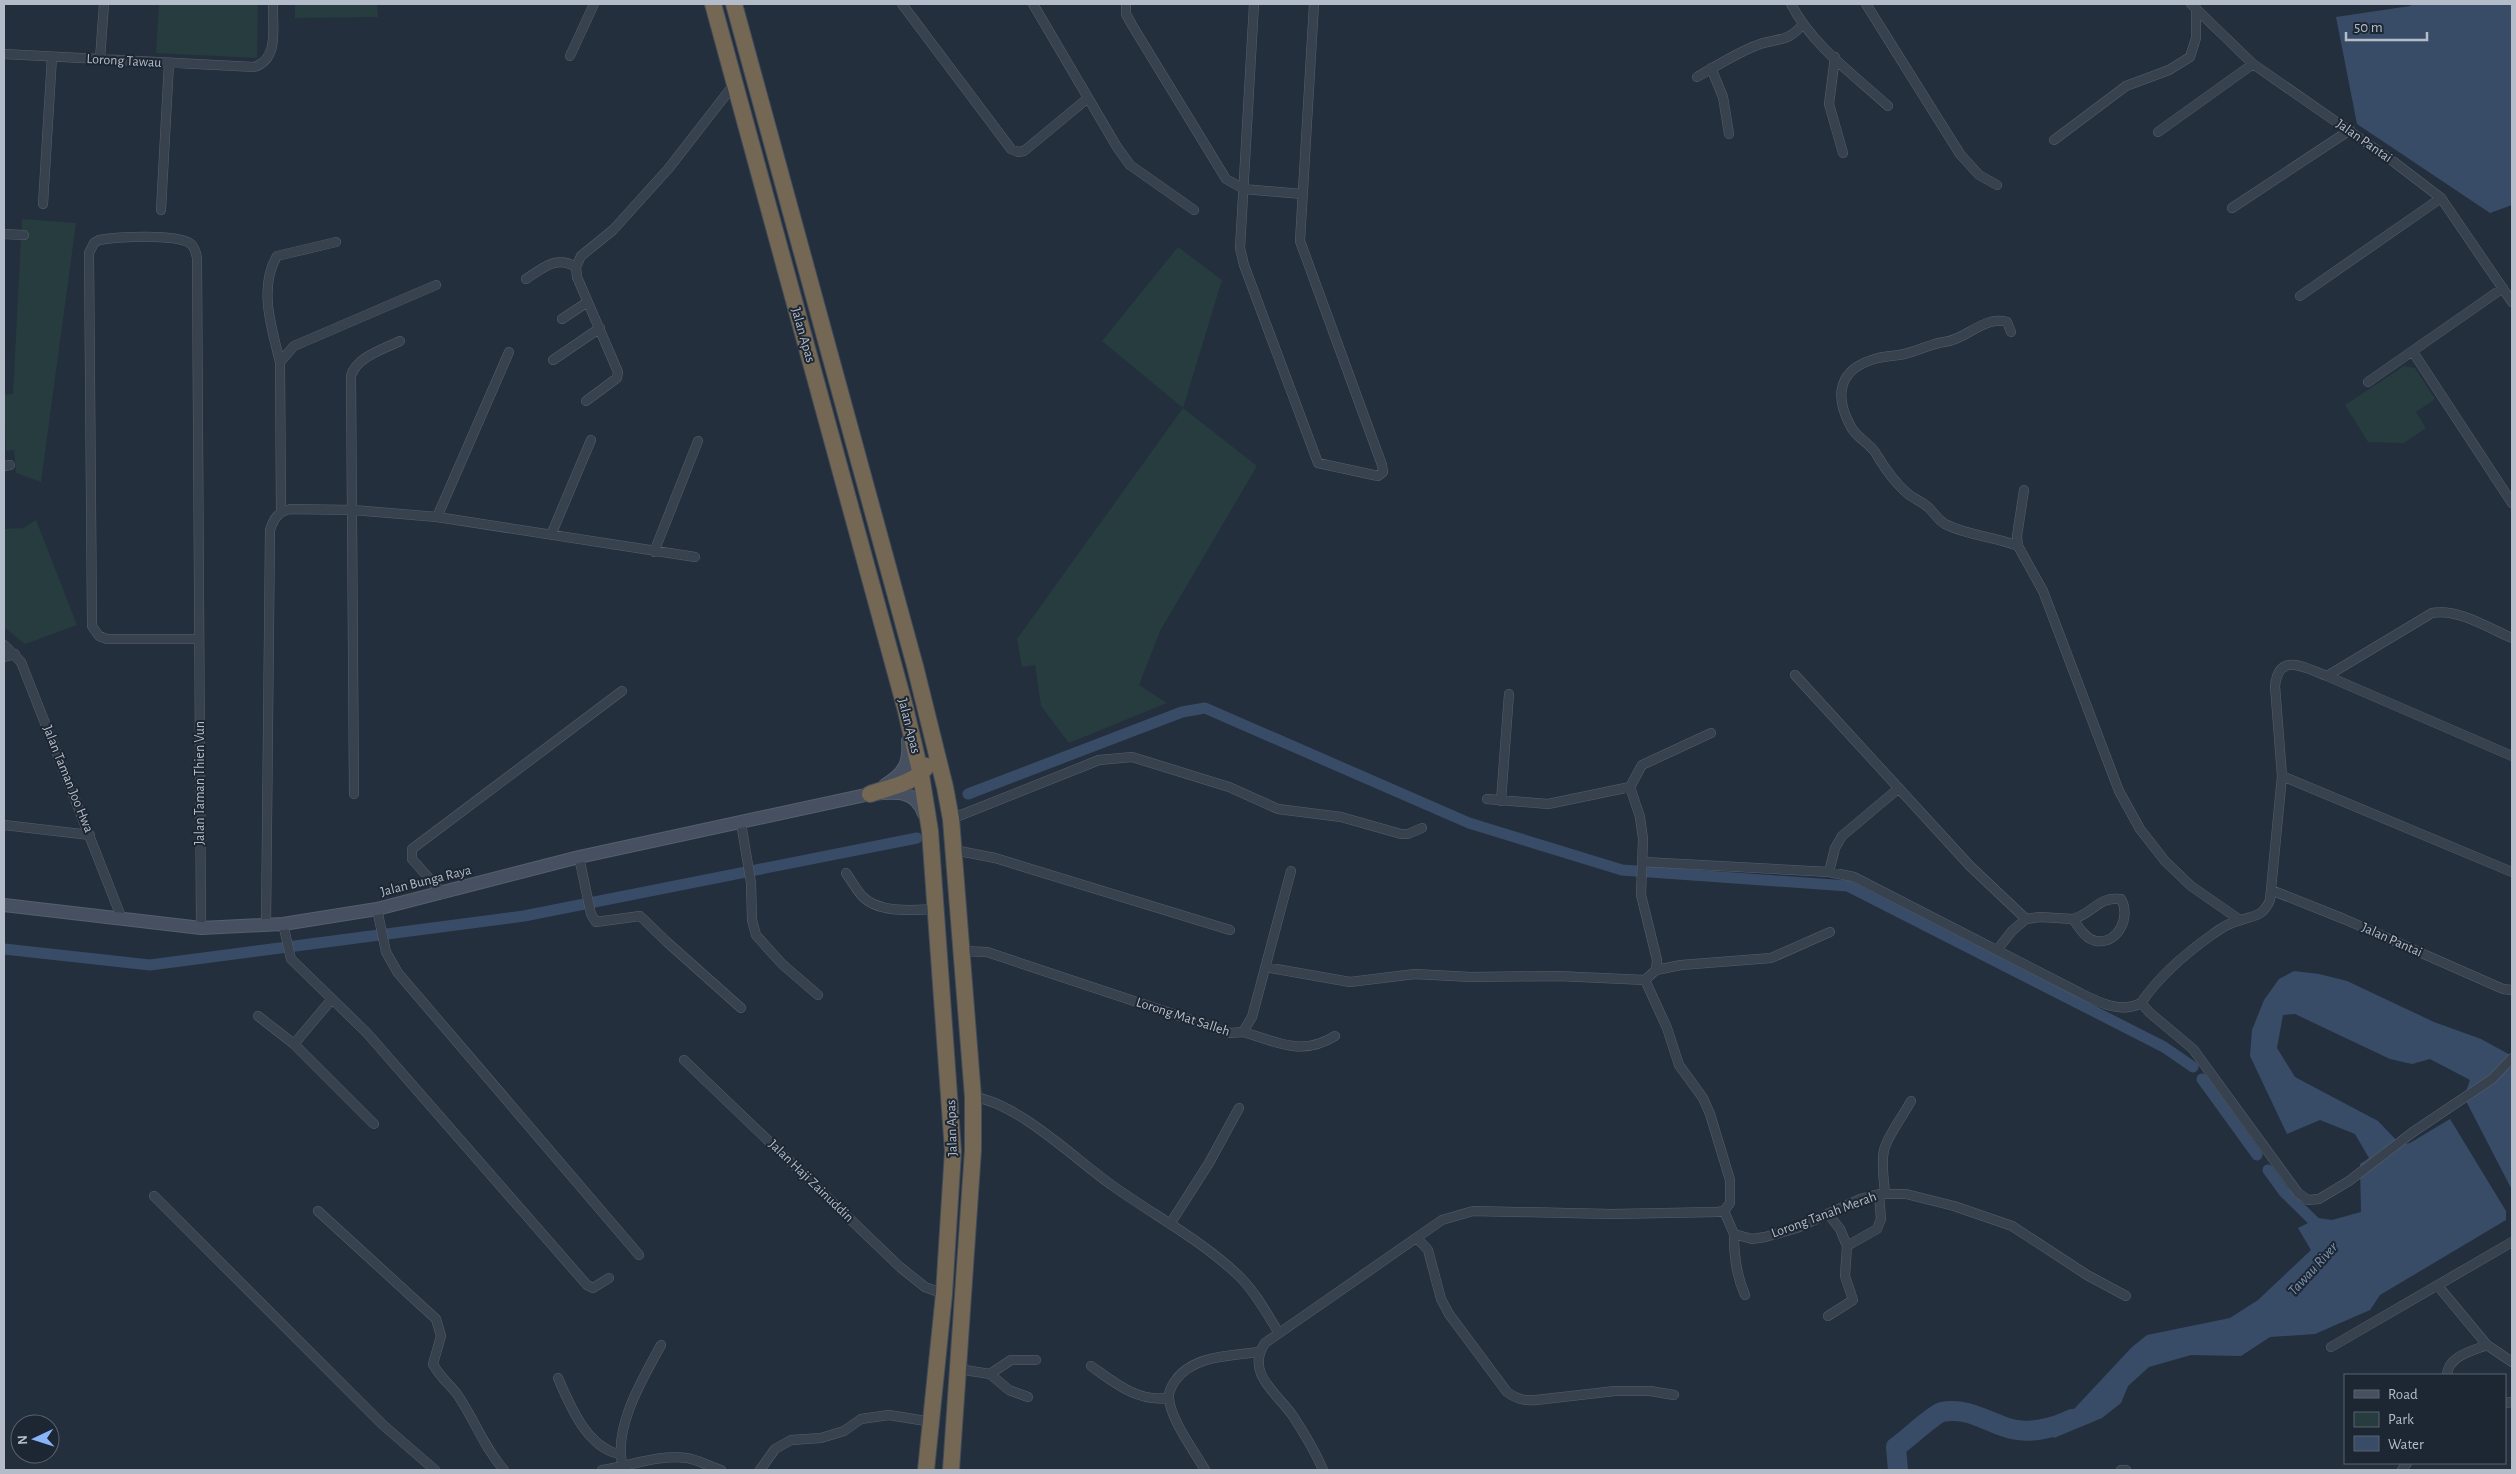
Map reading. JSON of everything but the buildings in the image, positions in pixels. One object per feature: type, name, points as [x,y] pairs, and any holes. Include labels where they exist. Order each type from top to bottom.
[{"type":"highway","name":"Jalan Apas","points":[[713,4],[905,707],[921,775],[930,831],[953,1151],[944,1294],[926,1470]]},
{"type":"highway","name":"Jalan Apas","points":[[734,4],[933,739],[950,819],[973,1097],[972,1184],[950,1470]]},
{"type":"highway","points":[[870,794],[912,780],[921,775],[929,763],[933,739]]},
{"type":"highway","points":[[949,1078],[954,1073],[955,1064],[952,1022],[957,1015],[966,1019]]},
{"type":"street","points":[[100,59],[104,4]]},
{"type":"street","name":"Lorong Tawau","points":[[4,54],[245,68],[261,64],[270,56],[272,48],[272,4]]},
{"type":"street","points":[[570,56],[594,4]]},
{"type":"street","points":[[902,4],[1011,149],[1018,152],[1024,151],[1088,98]]},
{"type":"street","points":[[1032,4],[1130,165],[1194,210]]},
{"type":"street","points":[[1126,4],[1126,14],[1132,25],[1226,179],[1244,190],[1302,194]]},
{"type":"street","points":[[1254,4],[1240,248],[1244,265],[1313,453],[1318,462],[1328,466],[1378,476],[1383,472],[1382,465],[1300,241],[1314,4]]},
{"type":"street","points":[[1791,4],[1803,24],[1835,58],[1888,106]]},
{"type":"street","points":[[1866,4],[1960,154],[1979,175],[1997,185]]},
{"type":"street","points":[[2054,140],[2126,86],[2169,70],[2190,57],[2196,38],[2194,6]]},
{"type":"street","name":"Jalan Pantai","points":[[2194,6],[2253,64],[2350,130],[2441,198],[2512,302]]},
{"type":"street","points":[[1697,77],[1758,44],[1788,38],[1803,24]]},
{"type":"street","points":[[43,204],[52,57]]},
{"type":"street","points":[[1835,58],[1829,104],[1843,153]]},
{"type":"street","points":[[160,210],[170,63]]},
{"type":"street","points":[[2158,132],[2253,64]]},
{"type":"street","points":[[1711,68],[1723,97],[1729,134]]},
{"type":"street","points":[[586,401],[617,378],[618,372],[600,328],[586,302],[577,277],[576,267],[581,256],[613,230],[670,168],[735,83]]},
{"type":"street","points":[[2232,208],[2350,130]]},
{"type":"street","points":[[2300,296],[2441,198]]},
{"type":"street","points":[[4,234],[24,235]]},
{"type":"street","name":"Jalan Taman Thien Vun","points":[[199,639],[107,639],[100,636],[92,626],[89,253],[94,242],[99,240],[178,239],[190,243],[196,249],[199,639],[201,928]]},
{"type":"street","points":[[281,512],[280,362],[267,300],[271,265],[277,256],[336,242]]},
{"type":"street","points":[[526,280],[553,262],[562,261],[576,267]]},
{"type":"street","points":[[280,362],[294,346],[436,285]]},
{"type":"street","points":[[2368,382],[2503,288]]},
{"type":"street","points":[[562,319],[586,302]]},
{"type":"street","points":[[2012,332],[2007,322],[1997,321],[1984,324],[1955,341],[1934,344],[1905,354],[1870,360],[1848,373],[1841,393],[1842,403],[1852,428],[1870,446],[1885,471],[1901,488],[1930,508],[1936,517],[1944,523],[1982,537],[2018,546]]},
{"type":"street","points":[[553,360],[600,328]]},
{"type":"street","points":[[354,794],[351,376],[353,367],[400,341]]},
{"type":"street","points":[[437,517],[509,352]]},
{"type":"street","points":[[2413,352],[2512,503]]},
{"type":"street","points":[[551,535],[591,440]]},
{"type":"street","points":[[654,552],[698,441]]},
{"type":"street","points":[[2024,490],[2017,536],[2018,546],[2043,591],[2118,790],[2140,829],[2165,861],[2191,886],[2240,920]]},
{"type":"street","points":[[266,926],[270,530],[273,520],[281,512],[290,509],[353,510],[437,517],[695,558]]},
{"type":"street","points":[[2327,676],[2432,613],[2441,611],[2453,612],[2512,638]]},
{"type":"street","name":"Jalan Taman Joo Hwa","points":[[4,645],[21,662],[122,919]]},
{"type":"street","points":[[4,657],[15,654]]},
{"type":"street","points":[[1644,864],[1829,872],[1854,877],[2109,1006],[2135,1006],[2141,1003],[2168,969],[2215,933],[2240,920],[2259,916],[2266,910],[2270,890],[2282,776],[2275,686],[2276,674],[2281,666],[2288,664],[2327,676],[2512,756]]},
{"type":"street","points":[[1795,675],[1970,866],[2026,919]]},
{"type":"street","points":[[443,894],[412,859],[412,849],[622,691]]},
{"type":"street","points":[[1501,801],[1508,694]]},
{"type":"street","points":[[870,794],[895,780],[905,770],[910,756],[905,707]]},
{"type":"street","points":[[1656,970],[1656,947],[1641,895],[1644,864],[1640,817],[1630,787],[1642,765],[1711,733]]},
{"type":"street","points":[[950,819],[1099,760],[1132,757],[1229,787],[1278,809],[1341,817],[1401,834],[1408,834],[1422,828]]},
{"type":"street","points":[[2282,776],[2512,872]]},
{"type":"street","points":[[1487,799],[1548,804],[1630,787]]},
{"type":"street","points":[[1829,872],[1835,848],[1842,836],[1899,788]]},
{"type":"street","points":[[870,794],[904,792],[915,798],[922,807],[930,831]]},
{"type":"street","name":"Jalan Bunga Raya","points":[[4,905],[201,928],[283,924],[377,909],[443,894],[579,857],[870,794]]},
{"type":"street","points":[[741,823],[751,884],[752,920],[756,935],[782,964],[818,995]]},
{"type":"street","points":[[4,825],[90,835]]},
{"type":"street","points":[[954,850],[995,858],[1230,930]]},
{"type":"street","points":[[579,857],[591,914],[596,922],[640,916],[666,942],[741,1008]]},
{"type":"street","name":"Lorong Mat Salleh","points":[[961,951],[987,952],[1230,1033],[1243,1032],[1252,1017],[1291,871]]},
{"type":"street","points":[[846,873],[863,897],[884,907],[900,910],[937,909]]},
{"type":"street","name":"Jalan Pantai","points":[[2270,890],[2344,919],[2503,988],[2512,990]]},
{"type":"street","points":[[1997,950],[2012,931],[2026,919],[2040,917],[2073,919],[2082,916],[2100,901],[2111,898],[2122,899],[2126,908],[2126,920],[2119,930],[2107,940],[2095,941],[2087,936],[2073,919]]},
{"type":"street","points":[[377,909],[385,946],[398,973],[638,1256]]},
{"type":"street","points":[[283,924],[291,959],[367,1033],[587,1285],[593,1288],[609,1278]]},
{"type":"street","points":[[1265,967],[1350,982],[1415,974],[1471,977],[1558,976],[1645,980],[1656,970],[1771,958],[1830,932]]},
{"type":"street","points":[[1645,980],[1667,1028],[1679,1065],[1703,1098],[1710,1114],[1730,1180],[1730,1203],[1724,1211]]},
{"type":"street","points":[[294,1044],[332,999]]},
{"type":"street","points":[[2141,1003],[2150,1013],[2193,1049],[2298,1193],[2308,1200],[2319,1199],[2370,1164],[2386,1151],[2492,1079],[2510,1060]]},
{"type":"street","points":[[258,1016],[294,1044],[374,1124]]},
{"type":"street","points":[[1243,1032],[1304,1048],[1320,1045],[1335,1036]]},
{"type":"street","name":"Jalan Haji Zainuddin","points":[[684,1060],[900,1267],[925,1287],[944,1294]]},
{"type":"street","points":[[973,1097],[986,1099],[1025,1121],[1113,1187],[1170,1224],[1239,1277],[1248,1286],[1279,1333]]},
{"type":"street","points":[[1847,1246],[1877,1229],[1880,1225],[1884,1150],[1891,1133],[1900,1122],[1910,1101]]},
{"type":"street","points":[[1170,1224],[1210,1163],[1239,1108]]},
{"type":"street","name":"Lorong Tanah Merah","points":[[1734,1234],[1743,1238],[1765,1237],[1797,1228],[1829,1215],[1860,1199],[1882,1194],[1906,1194],[1954,1206],[2012,1226],[2087,1275],[2126,1296]]},
{"type":"street","points":[[154,1196],[383,1424],[435,1470]]},
{"type":"street","points":[[318,1211],[436,1319],[441,1336],[433,1364],[437,1372],[456,1394],[489,1452],[504,1470]]},
{"type":"street","points":[[1323,1470],[1302,1429],[1264,1381],[1260,1370],[1260,1352],[1266,1343],[1279,1333],[1418,1239],[1442,1220],[1474,1211],[1612,1214],[1724,1211]]},
{"type":"street","points":[[1724,1211],[1734,1234],[1737,1272],[1745,1294]]},
{"type":"street","points":[[1828,1316],[1853,1300],[1845,1276],[1847,1246],[1840,1229],[1829,1215]]},
{"type":"street","points":[[1418,1239],[1428,1250],[1441,1299],[1449,1314],[1506,1392],[1515,1398],[1523,1401],[1637,1391],[1674,1395]]},
{"type":"street","points":[[2331,1347],[2512,1242]]},
{"type":"street","points":[[2438,1286],[2487,1345],[2512,1362]]},
{"type":"street","points":[[626,1468],[619,1454],[624,1425],[642,1380],[661,1345]]},
{"type":"street","points":[[2448,1374],[2450,1364],[2455,1359],[2487,1345]]},
{"type":"street","points":[[1205,1470],[1174,1413],[1168,1398],[1172,1386],[1181,1373],[1191,1365],[1219,1358],[1260,1352]]},
{"type":"street","points":[[990,1374],[1011,1360],[1036,1360]]},
{"type":"street","points":[[1091,1366],[1123,1388],[1140,1396],[1156,1399],[1168,1398]]},
{"type":"street","points":[[958,1369],[990,1374],[1009,1390],[1028,1397]]},
{"type":"street","points":[[558,1378],[567,1400],[596,1444],[609,1452],[619,1454]]},
{"type":"street","points":[[760,1470],[775,1449],[791,1440],[821,1438],[844,1430],[861,1418],[889,1415],[932,1422]]},
{"type":"street","points":[[602,1470],[626,1468],[657,1458],[675,1457],[690,1459],[721,1470]]},
{"type":"street","points":[[2121,1470],[2126,1470]]},
{"type":"green space","points":[[159,4],[258,4],[257,58],[156,53]]},
{"type":"green space","points":[[295,4],[377,4],[378,17],[295,18]]},
{"type":"green space","points":[[22,219],[76,223],[41,482],[16,473],[14,450],[6,451],[4,395],[13,394]]},
{"type":"green space","points":[[1178,247],[1222,280],[1183,408],[1102,341]]},
{"type":"green space","points":[[2404,366],[2415,368],[2435,399],[2416,412],[2426,428],[2404,443],[2368,442],[2345,405]]},
{"type":"green space","points":[[1183,408],[1257,466],[1160,631],[1139,685],[1167,703],[1069,743],[1041,706],[1035,665],[1022,667],[1017,639]]},
{"type":"green space","points":[[36,520],[77,625],[25,644],[4,627],[4,529],[23,528]]},
{"type":"water","points":[[2412,4],[2512,4],[2512,205],[2490,213],[2357,124],[2336,17],[2410,6]]},
{"type":"water","points":[[2294,971],[2319,974],[2347,981],[2434,1022],[2481,1039],[2512,1056],[2512,1190],[2464,1097],[2470,1080],[2430,1059],[2412,1064],[2390,1059],[2295,1014],[2283,1015],[2277,1048],[2295,1077],[2378,1121],[2401,1145],[2410,1143],[2450,1119],[2506,1211],[2506,1220],[2380,1295],[2370,1310],[2315,1334],[2270,1337],[2241,1356],[2191,1355],[2149,1367],[2128,1386],[2121,1403],[2102,1418],[2054,1438],[2042,1422],[2059,1417],[2075,1408],[2132,1347],[2147,1335],[2230,1318],[2258,1300],[2311,1250],[2298,1228],[2318,1218],[2332,1220],[2361,1212],[2360,1164],[2369,1158],[2355,1134],[2320,1120],[2287,1134],[2250,1056],[2252,1030],[2264,1000],[2279,979]]},
{"type":"waterway","points":[[968,794],[1182,712],[1205,708],[1469,823],[1622,870],[1848,886],[2164,1047],[2193,1067]]},
{"type":"waterway","points":[[4,949],[150,965],[524,916],[917,838]]},
{"type":"waterway","points":[[2202,1079],[2257,1155]]},
{"type":"waterway","points":[[2268,1170],[2284,1192],[2324,1231]]},
{"type":"waterway","name":"Tawau River","points":[[1898,1470],[1896,1447],[1942,1412],[1959,1411],[2022,1431],[2048,1428],[2072,1419]]}]
